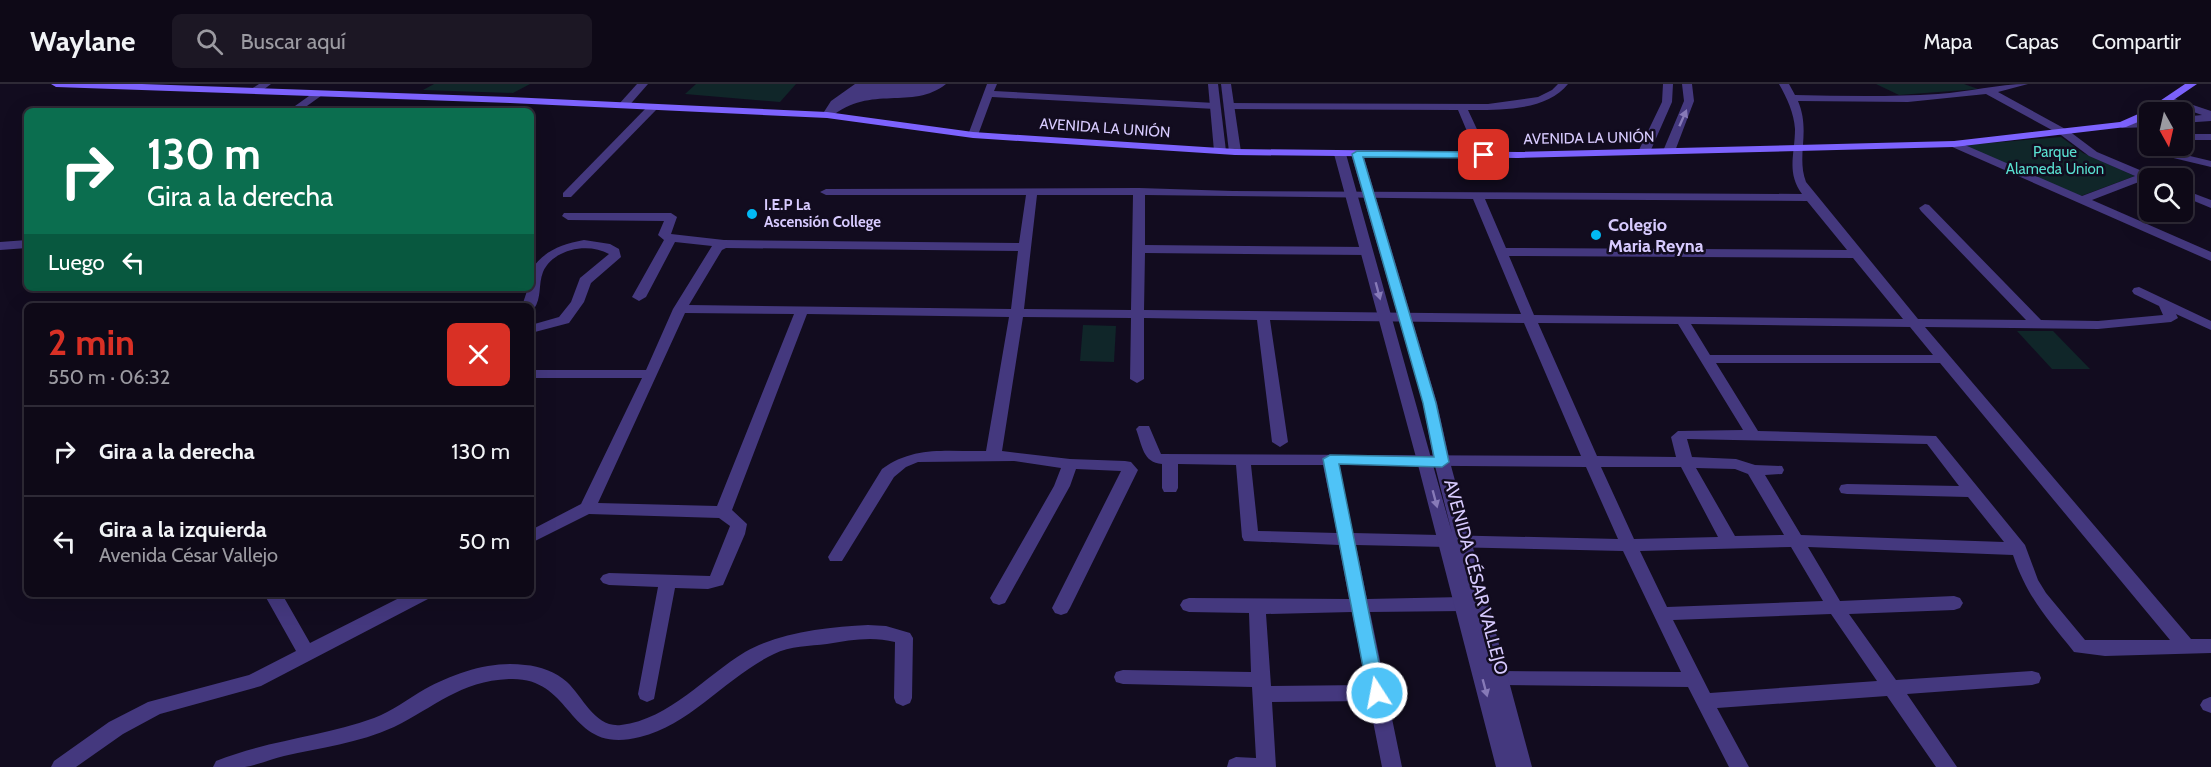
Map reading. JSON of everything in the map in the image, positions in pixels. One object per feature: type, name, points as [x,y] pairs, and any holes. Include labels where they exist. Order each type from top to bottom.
[{"type":"main road","name":"AVENIDA LA UNIÓN","points":[[56,84],[618,105],[827,116],[973,135],[1235,152],[1340,154],[1484,155],[1954,144],[2122,125],[2139,118]]},
{"type":"main road","name":"AVENIDA LA UNIÓN","points":[[2166,102],[2192,84]]},
{"type":"street","points":[[255,91],[267,84]]},
{"type":"street","points":[[618,105],[632,84]]},
{"type":"street","points":[[618,105],[643,84]]},
{"type":"street","points":[[827,116],[836,103],[862,84],[928,88],[941,84]]},
{"type":"street","points":[[1213,84],[1220,151]]},
{"type":"street","points":[[1226,84],[1235,152]]},
{"type":"street","points":[[1229,106],[1462,108],[1536,101],[1556,92],[1563,84]]},
{"type":"street","points":[[1644,152],[1668,102],[1668,84]]},
{"type":"street","points":[[1669,151],[1689,101],[1687,84]]},
{"type":"street","points":[[1784,84],[1792,98],[1800,122],[1796,173],[1810,198],[2187,647]]},
{"type":"street","points":[[1969,84],[1990,91],[2065,133],[2094,154],[2139,174]]},
{"type":"street","points":[[1792,98],[1871,99],[1990,91],[2023,84]]},
{"type":"street","points":[[973,135],[990,89],[1215,106]]},
{"type":"street","points":[[298,108],[320,93]]},
{"type":"street","points":[[2169,100],[2211,116]]},
{"type":"street","points":[[567,195],[653,107]]},
{"type":"street","points":[[1462,108],[1484,155]]},
{"type":"street","points":[[2193,118],[2211,116]]},
{"type":"street","points":[[2122,125],[2139,124]]},
{"type":"street","points":[[2193,137],[2211,137]]},
{"type":"street","points":[[1954,144],[2211,257]]},
{"type":"street","name":"AVENIDA CÉSAR VALLEJO","points":[[1340,154],[1506,767]]},
{"type":"street","name":"AVENIDA CÉSAR VALLEJO","points":[[1357,154],[1430,403],[1442,462],[1465,542],[1522,767]]},
{"type":"street","points":[[2178,156],[2210,163]]},
{"type":"street","points":[[2082,200],[2139,180]]},
{"type":"street","points":[[826,192],[1139,191],[1810,198]]},
{"type":"street","points":[[1137,379],[1139,191]]},
{"type":"street","points":[[993,456],[1017,312],[1032,192]]},
{"type":"street","points":[[1477,195],[1628,545],[1692,680],[1739,767]]},
{"type":"street","points":[[2193,197],[2211,204]]},
{"type":"street","points":[[1925,208],[2037,324]]},
{"type":"street","points":[[568,216],[671,217],[664,236],[724,244],[1026,247]]},
{"type":"street","points":[[639,297],[671,238]]},
{"type":"street","points":[[0,246],[24,244]]},
{"type":"street","points":[[534,279],[538,269],[551,254],[588,244],[610,248],[615,252],[615,257],[585,281],[577,302],[564,320],[534,328]]},
{"type":"street","points":[[587,508],[680,309],[717,248],[724,244]]},
{"type":"street","points":[[1138,249],[1367,250]]},
{"type":"street","points":[[1501,252],[1857,254]]},
{"type":"street","points":[[2139,291],[2211,326]]},
{"type":"street","points":[[680,309],[2098,325],[2171,318],[2164,302]]},
{"type":"street","points":[[723,512],[802,310]]},
{"type":"street","points":[[1263,315],[1280,442]]},
{"type":"street","points":[[1681,319],[1753,434]]},
{"type":"street","points":[[1705,359],[1944,359]]},
{"type":"street","points":[[534,374],[651,374]]},
{"type":"street","points":[[1144,429],[1154,456],[1170,459],[1687,463],[1736,464],[1754,470],[1776,470]]},
{"type":"street","points":[[1730,543],[1687,463],[1679,443],[1679,437],[1683,434],[1931,439],[1971,492],[2019,549],[2030,581],[2040,598],[2080,647],[2105,649],[2211,646]]},
{"type":"street","points":[[836,557],[888,473],[901,463],[916,457],[993,456],[1070,464],[1125,466],[1130,470],[1060,608]]},
{"type":"street","points":[[1170,459],[1170,488]]},
{"type":"street","points":[[1243,459],[1250,537],[1628,545],[1795,541],[2019,549]]},
{"type":"street","points":[[1330,459],[1392,767]]},
{"type":"street","points":[[999,598],[1062,486],[1070,464]]},
{"type":"street","points":[[1754,470],[1835,608],[1947,767]]},
{"type":"street","points":[[1847,489],[1971,492]]},
{"type":"street","points":[[534,535],[587,508],[723,512],[739,525],[717,580],[708,583],[609,579]]},
{"type":"street","points":[[647,694],[668,581]]},
{"type":"street","points":[[275,597],[307,654]]},
{"type":"street","points":[[61,767],[116,728],[155,708],[254,681],[416,597]]},
{"type":"street","points":[[1662,614],[1954,603]]},
{"type":"street","points":[[1189,605],[1257,607],[1462,604]]},
{"type":"street","points":[[1257,607],[1266,767]]},
{"type":"street","points":[[223,767],[265,751],[304,745],[379,724],[466,678],[505,670],[548,676],[565,690],[583,716],[597,730],[619,733],[640,729],[663,720],[765,649],[785,642],[866,630],[904,638],[903,698]]},
{"type":"street","points":[[1123,677],[1261,688],[1377,693]]},
{"type":"street","points":[[1499,678],[1692,680]]},
{"type":"street","points":[[1703,701],[2032,678]]},
{"type":"street","points":[[1236,766],[1257,767]]},
{"type":"green space","points":[[434,84],[530,84],[513,93],[423,90]]},
{"type":"green space","points":[[696,84],[796,84],[780,102],[685,94]]},
{"type":"green space","points":[[1876,84],[1964,84],[1978,89],[1899,95]]},
{"type":"green space","name":"Parque Alameda Union","points":[[2061,137],[2083,153],[2135,176],[2081,196],[1978,153],[1966,145]]},
{"type":"green space","points":[[1083,325],[1116,326],[1114,362],[1080,361]]},
{"type":"green space","points":[[2017,331],[2053,331],[2090,369],[2052,369]]},
{"type":"place","name":"I.E.P La Ascensión College","points":[[752,214]]},
{"type":"place","name":"Colegio Maria Reyna","points":[[1596,235]]},
{"type":"route","points":[[1377,693],[1330,459],[1442,462],[1430,403],[1357,154],[1484,155]]}]
